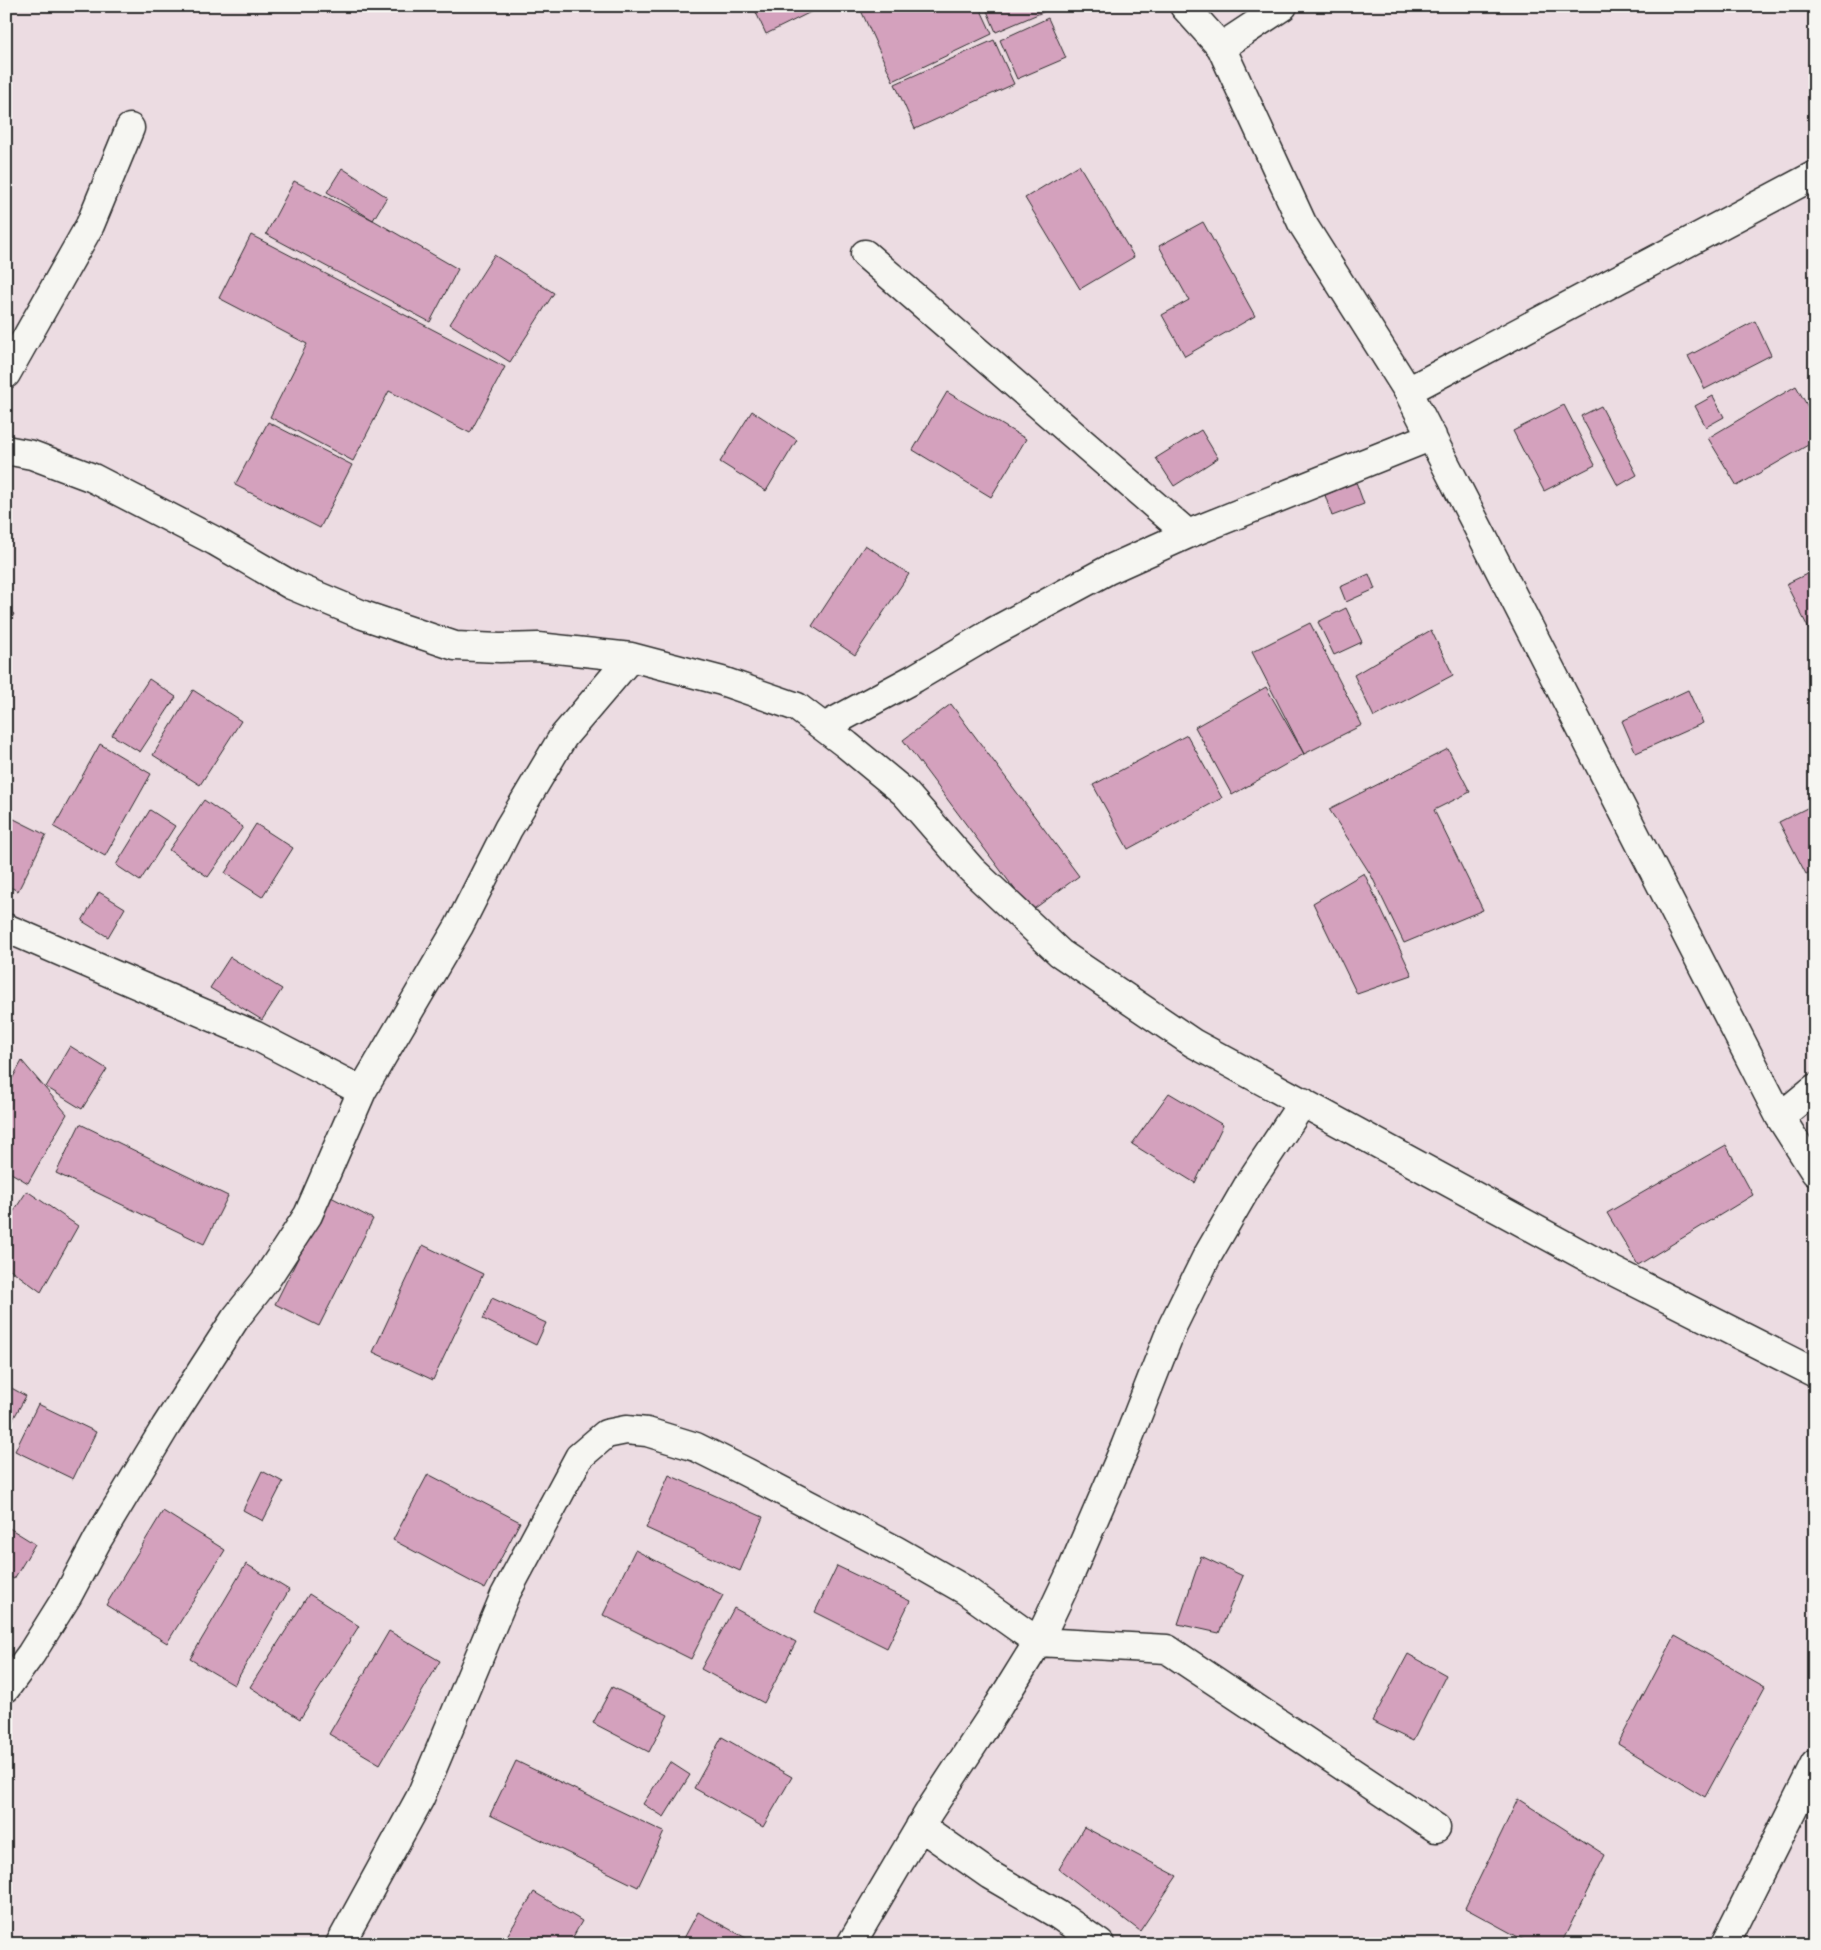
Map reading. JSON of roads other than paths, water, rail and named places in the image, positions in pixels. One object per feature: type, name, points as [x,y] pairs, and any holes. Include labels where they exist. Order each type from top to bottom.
[{"type":"street","points":[[1184,6],[1221,47],[1302,223],[1408,391],[1780,1117],[1815,1172]]},
{"type":"street","points":[[1221,47],[1283,6]]},
{"type":"street","points":[[6,374],[90,225],[130,128]]},
{"type":"street","points":[[1408,391],[1815,175]]},
{"type":"street","points":[[865,254],[1188,534]]},
{"type":"street","points":[[824,727],[1108,570],[1188,534],[1432,436]]},
{"type":"street","points":[[6,450],[32,455],[93,478],[215,541],[291,585],[363,616],[455,646],[538,647],[631,657],[722,681],[796,707],[824,727],[905,793],[971,869],[1060,953],[1193,1043],[1607,1268],[1815,1373]]},
{"type":"street","points":[[6,1688],[31,1654],[68,1595],[98,1539],[166,1426],[235,1320],[265,1281],[308,1215],[362,1091],[459,926],[508,829],[563,737],[631,657]]},
{"type":"street","points":[[6,928],[254,1035],[362,1091]]},
{"type":"street","points":[[1780,1117],[1815,1088]]},
{"type":"street","points":[[851,1944],[920,1826],[1038,1642],[1072,1570],[1125,1448],[1173,1325],[1206,1258],[1250,1182],[1302,1102]]},
{"type":"street","points":[[340,1944],[420,1798],[505,1594],[579,1457],[606,1434],[626,1430],[647,1432],[704,1451],[896,1550],[965,1590],[1038,1642],[1167,1650],[1436,1828]]},
{"type":"street","points":[[1725,1944],[1815,1764]]},
{"type":"street","points":[[920,1826],[990,1874],[1057,1914],[1100,1944]]}]
